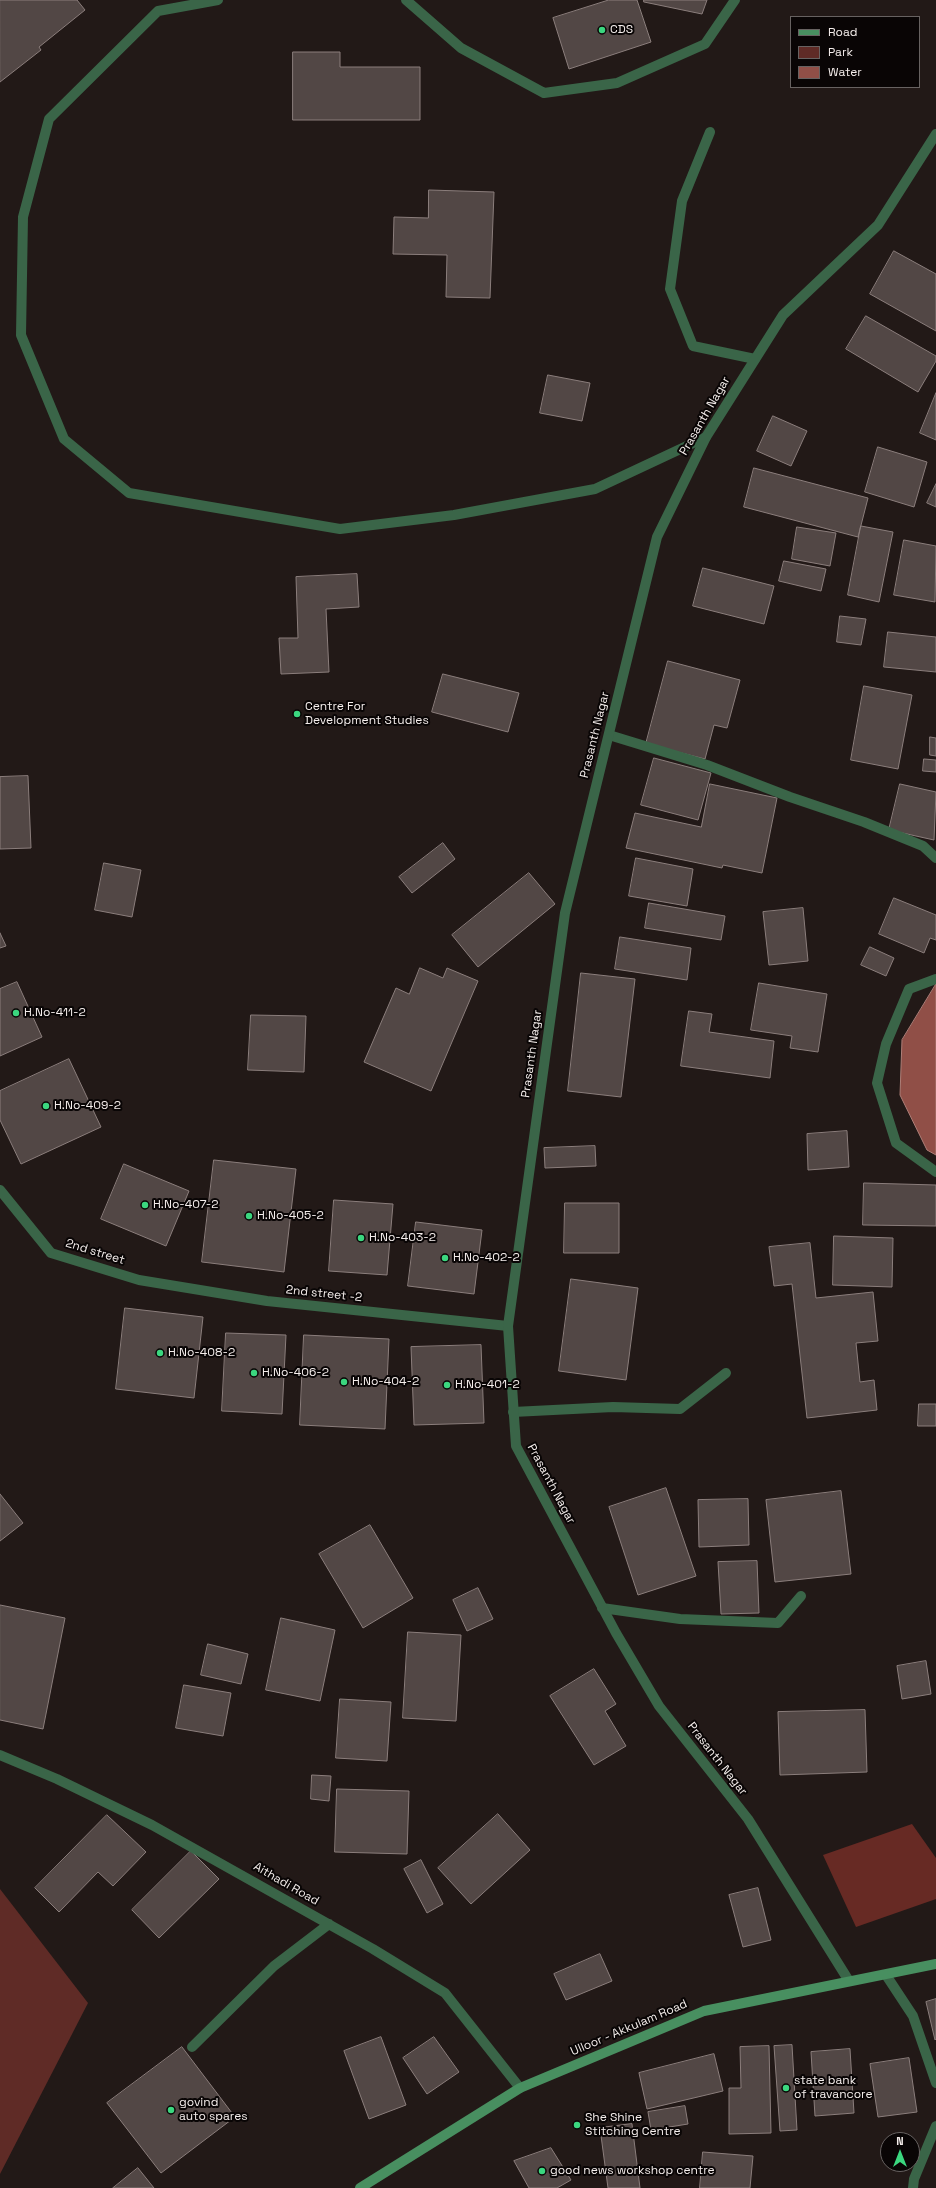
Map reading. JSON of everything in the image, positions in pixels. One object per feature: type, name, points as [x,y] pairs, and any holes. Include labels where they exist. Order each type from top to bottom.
[{"type":"main road","name":"Ulloor - Akkulam Road","points":[[360,2188],[520,2088],[704,2011],[936,1964]]},
{"type":"street","points":[[218,0],[158,11],[49,118],[22,217],[21,335],[64,439],[129,493],[340,529],[454,515],[595,489],[706,437]]},
{"type":"street","points":[[406,0],[461,48],[544,93],[617,83],[705,44],[735,0]]},
{"type":"street","points":[[710,132],[682,201],[670,289],[694,346],[755,359]]},
{"type":"street","name":"Prasanth Nagar","points":[[849,1981],[748,1819],[659,1706],[602,1608],[516,1446],[508,1326],[565,913],[657,537],[706,437],[783,315],[878,225],[936,134]]},
{"type":"street","points":[[609,735],[707,765],[790,797],[864,822],[923,846],[936,858]]},
{"type":"street","points":[[936,979],[909,989],[886,1044],[876,1083],[896,1143],[936,1172]]},
{"type":"street","name":"2nd street","points":[[0,1190],[51,1252],[139,1280]]},
{"type":"street","name":"2nd street -2","points":[[139,1280],[267,1301],[508,1326]]},
{"type":"street","points":[[513,1412],[613,1407],[680,1408],[726,1373]]},
{"type":"street","points":[[602,1608],[680,1618],[778,1623],[801,1596]]},
{"type":"street","name":"Aithadi Road","points":[[0,1755],[57,1779],[152,1825],[329,1924],[445,1993],[520,2088]]},
{"type":"street","points":[[192,2047],[274,1966],[329,1924]]},
{"type":"street","points":[[886,1975],[914,2016],[936,2083]]},
{"type":"street","points":[[913,2188],[914,2179],[936,2126]]},
{"type":"green space","points":[[0,1889],[88,2003],[0,2174]]},
{"type":"shaded area","points":[[912,1824],[936,1858],[936,1899],[856,1927],[823,1855]]},
{"type":"water","points":[[936,984],[936,1155],[927,1150],[900,1095],[902,1040]]},
{"type":"building","points":[[0,0],[77,0],[85,10],[39,47],[41,50],[0,82]]},
{"type":"building","name":"CDS","points":[[609,0],[637,0],[651,42],[569,69],[553,18]]},
{"type":"building","points":[[644,0],[707,0],[702,14],[644,2]]},
{"type":"building","points":[[293,52],[340,52],[340,67],[420,67],[420,120],[293,120]]},
{"type":"building","points":[[429,190],[494,192],[490,298],[446,297],[447,255],[393,254],[394,217],[428,218]]},
{"type":"building","points":[[894,251],[936,274],[936,331],[870,294]]},
{"type":"building","points":[[866,316],[936,356],[936,361],[918,392],[846,349]]},
{"type":"building","points":[[548,375],[590,383],[582,421],[540,413]]},
{"type":"building","points":[[936,393],[936,440],[920,433]]},
{"type":"building","points":[[773,416],[807,431],[791,466],[757,451]]},
{"type":"building","points":[[878,447],[927,462],[914,507],[865,492]]},
{"type":"building","points":[[754,468],[868,498],[858,537],[744,507]]},
{"type":"building","points":[[936,484],[936,507],[927,503]]},
{"type":"building","points":[[861,526],[893,532],[879,602],[848,595]]},
{"type":"building","points":[[797,527],[836,533],[830,566],[792,559]]},
{"type":"building","points":[[904,540],[936,546],[935,602],[894,595]]},
{"type":"building","points":[[784,561],[826,569],[821,591],[779,581]]},
{"type":"building","points":[[703,568],[774,586],[764,624],[693,606]]},
{"type":"building","points":[[357,574],[359,607],[326,609],[329,672],[281,674],[279,638],[298,638],[296,577]]},
{"type":"building","points":[[840,616],[866,619],[861,645],[837,642]]},
{"type":"building","points":[[888,632],[936,637],[936,672],[884,667]]},
{"type":"building","points":[[668,661],[740,680],[727,728],[714,725],[705,759],[646,744]]},
{"type":"building","points":[[443,674],[519,693],[508,732],[432,712]]},
{"type":"building","points":[[864,686],[912,695],[898,769],[851,760]]},
{"type":"building","points":[[930,737],[936,738],[936,756],[930,755]]},
{"type":"building","points":[[654,758],[711,773],[698,820],[641,805]]},
{"type":"building","points":[[924,759],[936,760],[936,772],[923,771]]},
{"type":"building","points":[[28,776],[31,848],[0,849],[0,777]]},
{"type":"building","points":[[710,784],[777,798],[762,873],[723,865],[722,868],[626,848],[635,813],[701,827]]},
{"type":"building","points":[[900,784],[936,792],[934,840],[889,830]]},
{"type":"building","points":[[443,843],[455,859],[412,893],[399,877]]},
{"type":"building","points":[[636,858],[693,869],[687,906],[629,896]]},
{"type":"building","points":[[104,863],[141,870],[132,917],[95,910]]},
{"type":"building","points":[[529,873],[555,904],[478,967],[452,935]]},
{"type":"building","points":[[894,898],[936,915],[936,940],[930,938],[924,953],[879,934]]},
{"type":"building","points":[[649,903],[725,916],[721,940],[645,928]]},
{"type":"building","points":[[803,908],[808,961],[769,965],[763,912]]},
{"type":"building","points":[[0,933],[6,946],[0,948]]},
{"type":"building","points":[[620,937],[691,948],[687,980],[615,969]]},
{"type":"building","points":[[870,947],[894,958],[886,976],[861,965]]},
{"type":"building","points":[[420,968],[443,978],[447,968],[478,981],[431,1091],[364,1062],[396,988],[409,994]]},
{"type":"building","points":[[581,973],[635,979],[621,1097],[568,1091]]},
{"type":"building","name":"H.No-411-2","points":[[17,982],[42,1037],[0,1056],[0,989]]},
{"type":"building","points":[[759,983],[827,994],[818,1052],[790,1048],[792,1036],[751,1030]]},
{"type":"building","points":[[689,1011],[712,1014],[709,1032],[774,1041],[770,1078],[681,1066]]},
{"type":"building","points":[[251,1015],[306,1016],[304,1072],[248,1070]]},
{"type":"building","name":"H.No-409-2","points":[[69,1059],[101,1127],[21,1164],[0,1120],[0,1091]]},
{"type":"building","points":[[847,1131],[849,1167],[808,1170],[807,1134]]},
{"type":"building","points":[[595,1146],[596,1166],[545,1168],[544,1148]]},
{"type":"building","name":"H.No-405-2","points":[[214,1160],[296,1169],[284,1272],[202,1262]]},
{"type":"building","name":"H.No-407-2","points":[[124,1164],[189,1191],[166,1246],[101,1219]]},
{"type":"building","points":[[864,1183],[936,1185],[936,1226],[863,1225]]},
{"type":"building","name":"H.No-403-2","points":[[334,1200],[393,1204],[387,1275],[329,1271]]},
{"type":"building","points":[[565,1203],[619,1203],[619,1253],[564,1253]]},
{"type":"building","name":"H.No-402-2","points":[[416,1222],[482,1230],[474,1294],[408,1286]]},
{"type":"building","points":[[834,1236],[893,1238],[892,1287],[833,1285]]},
{"type":"building","points":[[810,1243],[816,1298],[873,1292],[878,1341],[856,1343],[860,1382],[874,1380],[877,1410],[807,1418],[792,1284],[774,1286],[769,1247]]},
{"type":"building","points":[[571,1279],[638,1288],[626,1380],[559,1371]]},
{"type":"building","name":"H.No-408-2","points":[[125,1308],[203,1317],[194,1398],[116,1389]]},
{"type":"building","name":"H.No-406-2","points":[[226,1333],[286,1335],[282,1414],[222,1411]]},
{"type":"building","name":"H.No-404-2","points":[[304,1335],[389,1339],[385,1429],[300,1425]]},
{"type":"building","name":"H.No-401-2","points":[[481,1345],[484,1423],[414,1425],[411,1347]]},
{"type":"building","points":[[919,1404],[936,1404],[936,1426],[918,1426]]},
{"type":"building","points":[[666,1488],[696,1576],[638,1595],[609,1507]]},
{"type":"building","points":[[841,1491],[851,1574],[775,1582],[766,1500]]},
{"type":"building","points":[[0,1494],[23,1523],[0,1541]]},
{"type":"building","points":[[748,1499],[749,1545],[699,1547],[698,1500]]},
{"type":"building","points":[[370,1525],[413,1598],[363,1628],[319,1554]]},
{"type":"building","points":[[757,1561],[759,1613],[721,1614],[718,1562]]},
{"type":"building","points":[[478,1588],[493,1619],[467,1631],[453,1600]]},
{"type":"building","points":[[0,1605],[65,1618],[43,1729],[0,1720]]},
{"type":"building","points":[[281,1618],[335,1630],[320,1701],[266,1690]]},
{"type":"building","points":[[408,1632],[461,1635],[456,1721],[403,1718]]},
{"type":"building","points":[[208,1644],[248,1654],[241,1684],[201,1675]]},
{"type":"building","points":[[926,1661],[931,1694],[902,1699],[897,1666]]},
{"type":"building","points":[[594,1669],[616,1704],[605,1711],[626,1746],[594,1765],[550,1696]]},
{"type":"building","points":[[184,1685],[231,1693],[223,1736],[176,1728]]},
{"type":"building","points":[[340,1699],[391,1702],[387,1761],[336,1758]]},
{"type":"building","points":[[865,1710],[867,1772],[780,1775],[778,1712]]},
{"type":"building","points":[[312,1775],[331,1776],[329,1801],[311,1799]]},
{"type":"building","points":[[337,1789],[409,1791],[407,1854],[335,1852]]},
{"type":"building","points":[[498,1814],[530,1850],[471,1904],[438,1868]]},
{"type":"building","points":[[107,1815],[146,1852],[113,1886],[98,1872],[59,1912],[35,1888]]},
{"type":"building","points":[[191,1851],[219,1879],[159,1938],[132,1910]]},
{"type":"building","points":[[421,1860],[443,1904],[427,1913],[404,1869]]},
{"type":"building","points":[[758,1888],[771,1940],[743,1947],[729,1895]]},
{"type":"building","points":[[600,1954],[612,1981],[566,2000],[554,1974]]},
{"type":"building","points":[[936,1999],[936,2039],[935,2040],[926,2002]]},
{"type":"building","points":[[381,2037],[406,2105],[369,2119],[344,2051]]},
{"type":"building","points":[[434,2037],[459,2072],[427,2094],[403,2058]]},
{"type":"building","name":"state bank of travancore","points":[[792,2045],[797,2130],[780,2131],[774,2046]]},
{"type":"building","points":[[769,2046],[771,2133],[729,2134],[729,2088],[741,2088],[740,2047]]},
{"type":"building","name":"govind auto spares","points":[[182,2047],[235,2117],[161,2173],[107,2103]]},
{"type":"building","points":[[850,2049],[854,2113],[815,2116],[811,2052]]},
{"type":"building","points":[[714,2054],[723,2091],[647,2109],[639,2073]]},
{"type":"building","points":[[909,2058],[917,2112],[878,2117],[870,2064]]},
{"type":"building","points":[[685,2106],[688,2124],[651,2130],[648,2112]]},
{"type":"building","points":[[632,2124],[640,2188],[608,2188],[600,2128]]},
{"type":"building","name":"good news workshop centre","points":[[551,2148],[571,2180],[557,2188],[529,2188],[514,2161]]},
{"type":"building","points":[[703,2152],[753,2156],[750,2188],[700,2188]]},
{"type":"building","points":[[138,2168],[154,2188],[113,2188]]},
{"type":"place","name":"CDS","points":[[602,30]]},
{"type":"place","name":"Centre For Development Studies","points":[[297,714]]},
{"type":"place","name":"H.No-411-2","points":[[16,1013]]},
{"type":"place","name":"H.No-409-2","points":[[46,1106]]},
{"type":"place","name":"H.No-407-2","points":[[145,1205]]},
{"type":"place","name":"H.No-405-2","points":[[249,1216]]},
{"type":"place","name":"H.No-403-2","points":[[361,1238]]},
{"type":"place","name":"H.No-402-2","points":[[445,1258]]},
{"type":"place","name":"H.No-408-2","points":[[160,1353]]},
{"type":"place","name":"H.No-406-2","points":[[254,1373]]},
{"type":"place","name":"H.No-404-2","points":[[344,1382]]},
{"type":"place","name":"H.No-401-2","points":[[447,1385]]},
{"type":"place","name":"state bank of travancore","points":[[786,2088]]},
{"type":"place","name":"govind auto spares","points":[[171,2110]]},
{"type":"place","name":"She Shine Stitching Centre","points":[[577,2125]]},
{"type":"place","name":"good news workshop centre","points":[[542,2171]]}]
